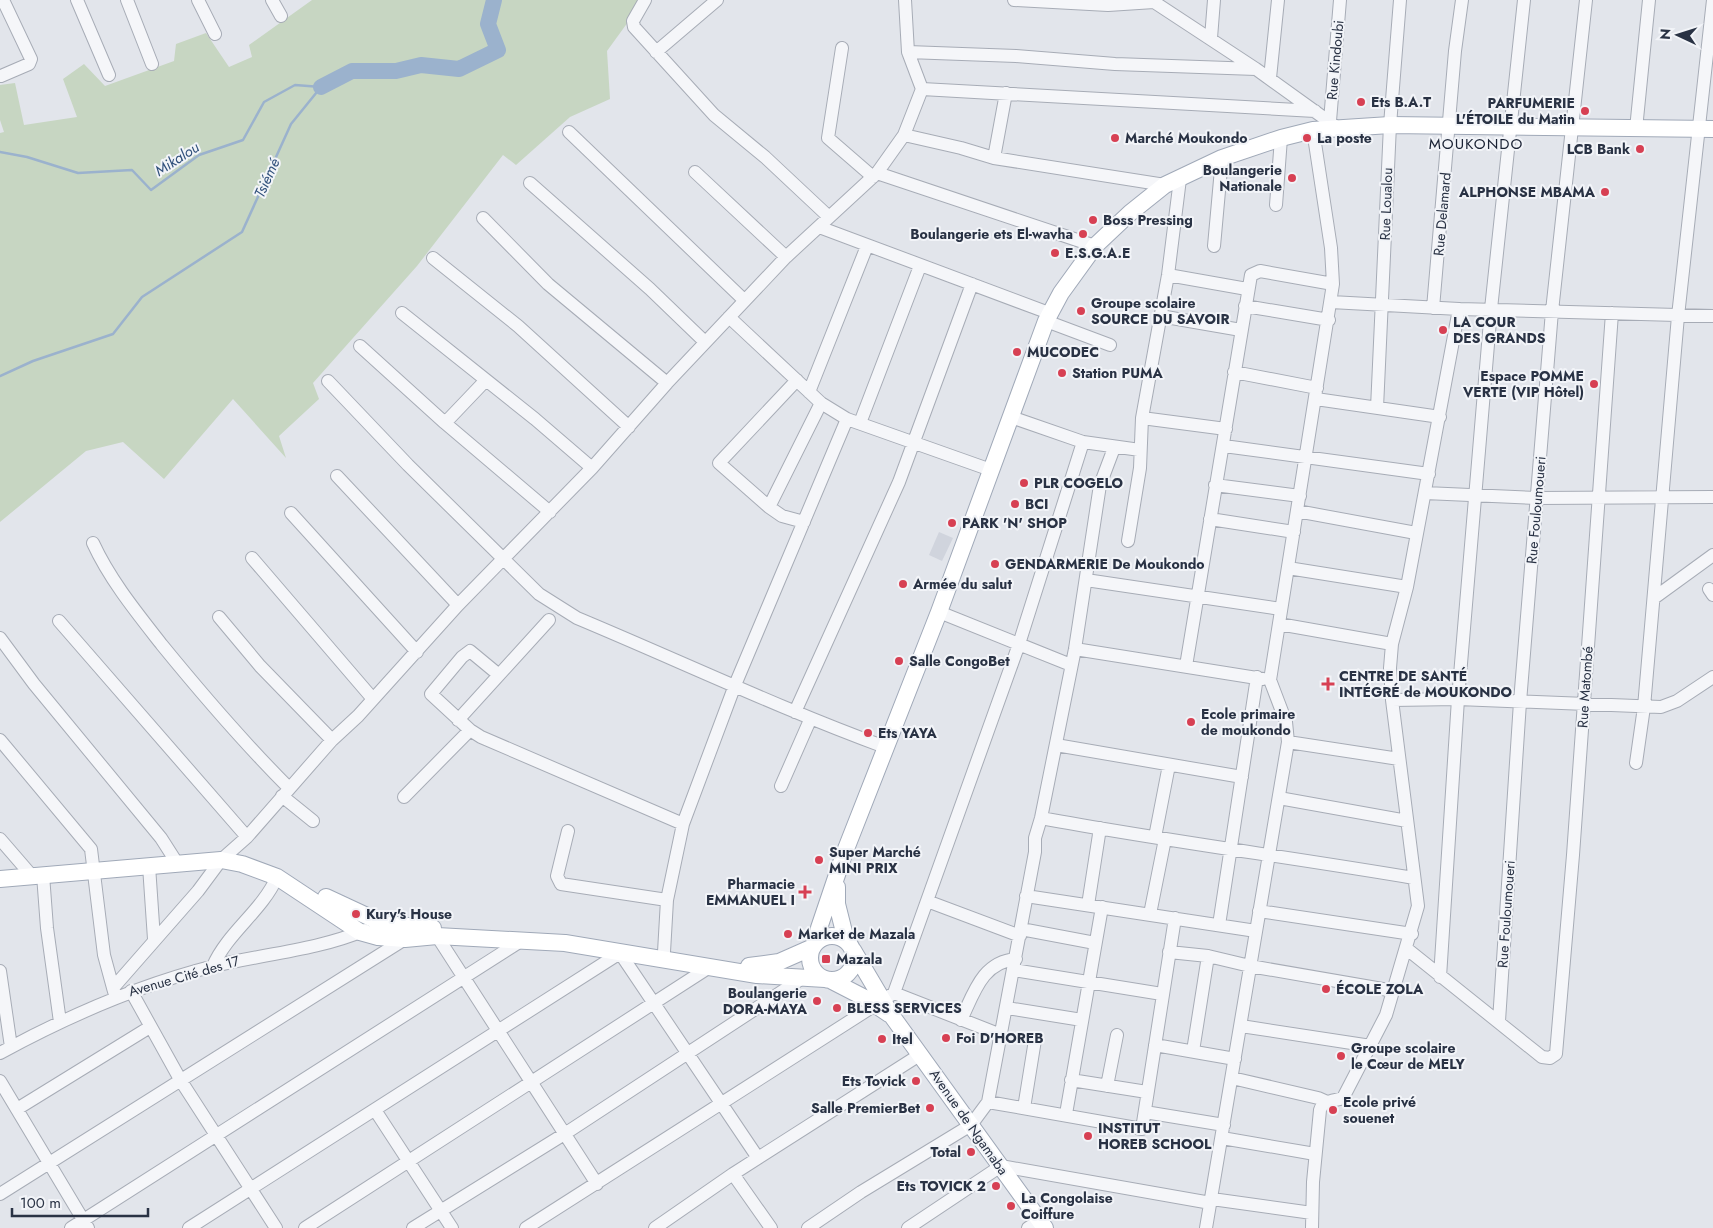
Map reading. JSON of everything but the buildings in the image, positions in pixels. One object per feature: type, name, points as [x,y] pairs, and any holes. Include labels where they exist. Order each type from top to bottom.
[{"type":"main road","points":[[828,980],[816,972],[812,966],[811,954],[838,872],[939,612],[1048,317],[1073,274],[1094,246],[1130,213],[1172,182],[1222,158],[1281,138],[1334,124],[1705,129]]},
{"type":"main road","points":[[0,879],[221,860],[242,864],[315,891],[381,928],[405,939],[437,936],[524,939],[621,952],[708,968],[801,979],[828,980],[843,978],[852,969],[855,956],[837,904],[838,872]]},
{"type":"main road","points":[[278,878],[360,932],[381,928],[564,936],[664,952],[709,962],[754,966],[779,962],[815,945],[828,936],[838,936],[850,945]]},
{"type":"main road","name":"Avenue de Ngamaba","points":[[850,945],[884,999],[892,1016],[1001,1166],[1037,1226]]},
{"type":"main road","name":"Avenue de Ngamaba","points":[[828,980],[884,999]]},
{"type":"street","points":[[0,2],[4,0],[31,59],[29,64],[1,76]]},
{"type":"street","points":[[76,0],[109,75]]},
{"type":"street","points":[[127,0],[152,64]]},
{"type":"street","points":[[198,0],[215,34]]},
{"type":"street","points":[[272,0],[281,16]]},
{"type":"street","points":[[645,0],[633,24],[656,52],[714,115],[765,157],[829,217]]},
{"type":"street","points":[[656,52],[717,0]]},
{"type":"street","points":[[114,993],[154,940],[198,890],[221,860],[247,837],[332,740],[417,652],[458,605],[592,468],[744,300],[786,257],[875,175],[904,135],[922,89],[908,52],[905,0]]},
{"type":"street","points":[[1014,0],[1108,6],[1154,1],[1256,68],[1334,124]]},
{"type":"street","points":[[1211,38],[1214,0]]},
{"type":"street","points":[[1270,78],[1278,0]]},
{"type":"street","name":"Rue Kindoubi","points":[[1334,124],[1340,0]]},
{"type":"street","name":"Rue Loualou","points":[[1377,408],[1390,125],[1400,0]]},
{"type":"street","name":"Rue Delamard","points":[[1433,308],[1455,51],[1462,0]]},
{"type":"street","points":[[1440,977],[1458,699],[1491,309],[1524,0]]},
{"type":"street","name":"Rue Fouloumoueri","points":[[1499,1022],[1520,702],[1552,311],[1586,0]]},
{"type":"street","points":[[1636,129],[1649,0]]},
{"type":"street","points":[[1636,763],[1644,707],[1678,316],[1705,129],[1713,0]]},
{"type":"street","points":[[842,48],[828,138],[875,175],[1094,246]]},
{"type":"street","points":[[908,52],[1016,56],[1143,65],[1256,68]]},
{"type":"street","points":[[922,89],[1315,111]]},
{"type":"street","points":[[994,158],[1006,93]]},
{"type":"street","points":[[1206,1228],[1288,742],[1286,722],[1270,680],[1305,457],[1329,320],[1333,284],[1331,248],[1313,130]]},
{"type":"street","points":[[569,132],[744,300]]},
{"type":"street","points":[[904,135],[994,158],[1172,182],[1168,275],[1142,418],[1140,468],[1128,541]]},
{"type":"street","points":[[1276,205],[1281,138]]},
{"type":"street","points":[[1214,246],[1222,158]]},
{"type":"street","points":[[695,172],[786,257]]},
{"type":"street","points":[[530,183],[650,289],[705,342]]},
{"type":"street","points":[[483,218],[548,284],[667,383]]},
{"type":"street","points":[[819,227],[972,284],[1110,345]]},
{"type":"street","points":[[809,392],[867,246]]},
{"type":"street","points":[[433,258],[518,326],[629,427]]},
{"type":"street","points":[[860,423],[920,266]]},
{"type":"street","points":[[1186,666],[1215,485],[1224,446],[1247,289],[1251,275],[1256,271],[1333,284]]},
{"type":"street","points":[[1168,275],[1247,289]]},
{"type":"street","points":[[795,712],[914,444],[972,284]]},
{"type":"street","points":[[1331,302],[1459,309],[1713,316]]},
{"type":"street","points":[[1245,306],[1329,320]]},
{"type":"street","points":[[1312,1228],[1321,1106],[1327,1102],[1343,1098],[1371,1046],[1386,1015],[1412,934],[1418,906],[1406,821],[1390,668],[1392,644],[1407,587],[1459,309]]},
{"type":"street","points":[[402,313],[592,468]]},
{"type":"street","name":"Rue Matombé","points":[[1499,1022],[1542,1057],[1550,1058],[1556,1054],[1558,1048],[1600,496],[1612,313]]},
{"type":"street","points":[[1160,316],[1241,330]]},
{"type":"street","points":[[729,317],[820,403],[847,419],[991,470]]},
{"type":"street","points":[[360,346],[445,423],[550,512]]},
{"type":"street","points":[[1234,372],[1377,408],[1440,417]]},
{"type":"street","points":[[445,423],[486,380]]},
{"type":"street","points":[[797,380],[719,461],[719,464],[782,516],[804,522]]},
{"type":"street","points":[[328,381],[408,465],[539,594],[557,607],[810,720],[886,747]]},
{"type":"street","points":[[769,507],[820,403]]},
{"type":"street","points":[[1011,417],[1083,442],[1114,448],[1140,450]]},
{"type":"street","points":[[1142,418],[1226,429]]},
{"type":"street","points":[[664,952],[667,900],[683,824],[735,685],[847,419]]},
{"type":"street","points":[[526,1228],[722,1105],[884,999],[927,901],[1019,644],[1083,442]]},
{"type":"street","points":[[1224,446],[1429,474]]},
{"type":"street","points":[[808,1228],[861,1192],[971,1125],[988,1102],[1015,965],[1035,838],[1041,818],[1075,648],[1100,485],[1114,448]]},
{"type":"street","points":[[337,476],[458,605]]},
{"type":"street","points":[[1215,485],[1300,496]]},
{"type":"street","points":[[1425,493],[1537,498],[1600,496],[1713,497]]},
{"type":"street","points":[[1297,511],[1416,533]]},
{"type":"street","points":[[291,512],[417,652]]},
{"type":"street","points":[[1210,519],[1294,532]]},
{"type":"street","points":[[93,543],[99,557],[140,617],[285,792],[313,821]]},
{"type":"street","points":[[1654,598],[1713,555]]},
{"type":"street","points":[[252,558],[373,699]]},
{"type":"street","points":[[1288,568],[1407,587]]},
{"type":"street","points":[[1086,580],[1198,595],[1281,609]]},
{"type":"street","points":[[939,612],[1071,665]]},
{"type":"street","points":[[219,616],[260,666],[332,740]]},
{"type":"street","points":[[458,720],[549,620]]},
{"type":"street","points":[[59,621],[247,837]]},
{"type":"street","points":[[1279,624],[1392,644]]},
{"type":"street","points":[[0,638],[34,684],[161,838],[177,863]]},
{"type":"street","points":[[1075,648],[1270,680]]},
{"type":"street","points":[[499,675],[472,652],[468,652],[431,692],[470,730],[514,752],[683,824]]},
{"type":"street","points":[[1219,925],[1257,677]]},
{"type":"street","points":[[1392,700],[1458,699],[1644,707],[1671,705],[1713,677]]},
{"type":"street","points":[[781,786],[810,720]]},
{"type":"street","points":[[404,797],[470,730]]},
{"type":"street","points":[[0,740],[92,849],[104,955],[114,993]]},
{"type":"street","points":[[1288,742],[1399,759]]},
{"type":"street","points":[[1056,746],[1242,777]]},
{"type":"street","points":[[1150,914],[1169,765]]},
{"type":"street","points":[[1279,798],[1406,821]]},
{"type":"street","points":[[1041,818],[1414,878]]},
{"type":"street","points":[[1088,905],[1100,828]]},
{"type":"street","points":[[568,831],[557,876],[561,884],[667,900]]},
{"type":"street","points":[[0,839],[38,875],[60,1022]]},
{"type":"street","points":[[149,866],[154,940]]},
{"type":"street","points":[[213,966],[224,945],[270,893],[278,878]]},
{"type":"street","points":[[1026,896],[1256,931]]},
{"type":"street","points":[[927,901],[1020,933],[1095,943]]},
{"type":"street","points":[[1066,1114],[1102,907]]},
{"type":"street","points":[[1259,911],[1412,934]]},
{"type":"street","points":[[988,1102],[1142,1128],[1175,918]]},
{"type":"street","points":[[320,943],[340,943],[381,928]]},
{"type":"street","points":[[320,943],[360,932]]},
{"type":"street","points":[[437,936],[566,1133],[597,1184]]},
{"type":"street","points":[[0,1194],[405,939]]},
{"type":"street","points":[[71,1228],[86,1224],[218,1136],[524,939]]},
{"type":"street","name":"Avenue Cité des 17","points":[[6,1050],[114,993],[131,991],[213,966],[320,943]]},
{"type":"street","points":[[1407,949],[1499,1022]]},
{"type":"street","points":[[190,1228],[621,952],[687,1054],[758,1158]]},
{"type":"street","points":[[1169,952],[1208,956],[1250,966],[1394,990]]},
{"type":"street","points":[[1193,1051],[1208,956]]},
{"type":"street","points":[[962,1020],[978,983],[986,972],[999,962],[1162,994]]},
{"type":"street","points":[[305,1228],[655,1004],[708,968]]},
{"type":"street","points":[[0,971],[6,1050]]},
{"type":"street","points":[[413,1228],[566,1133],[801,979]]},
{"type":"street","points":[[131,991],[181,1081],[276,1228]]},
{"type":"street","points":[[884,999],[962,1020],[1001,1035]]},
{"type":"street","points":[[1007,1008],[1082,1020]]},
{"type":"street","points":[[1241,1026],[1371,1046]]},
{"type":"street","points":[[16,1108],[150,1027]]},
{"type":"street","points":[[1107,1086],[1117,1035]]},
{"type":"street","points":[[1024,1108],[1035,1040]]},
{"type":"street","points":[[1155,1045],[1235,1059]]},
{"type":"street","points":[[654,1228],[758,1158],[921,1054]]},
{"type":"street","points":[[1232,1078],[1318,1098],[1327,1102]]},
{"type":"street","points":[[1071,1080],[1147,1092]]},
{"type":"street","points":[[0,1081],[86,1224]]},
{"type":"street","points":[[375,1110],[452,1228]]},
{"type":"street","points":[[1145,1112],[1316,1154]]},
{"type":"street","points":[[908,1228],[1001,1166],[1205,1202],[1212,1199],[1312,1213]]},
{"type":"street","points":[[734,1174],[771,1228]]},
{"type":"shaded area","points":[[939,532],[953,538],[942,561],[929,555]]},
{"type":"green space","points":[[312,0],[644,0],[607,51],[610,99],[570,117],[516,165],[503,155],[417,266],[313,383],[319,399],[279,436],[286,458],[233,399],[164,479],[123,442],[86,451],[0,522],[0,133],[4,132],[0,120],[0,85],[15,83],[24,125],[77,117],[63,79],[84,64],[105,86],[174,61],[176,44],[206,33],[229,67],[252,57],[249,45]]},
{"type":"waterway","name":"Tsiémé","points":[[321,87],[352,71],[396,71],[421,65],[459,69],[498,50],[488,24],[494,0]]},
{"type":"waterway","name":"Mikalou","points":[[0,152],[27,157],[78,173],[132,170],[151,190],[199,155],[243,140],[264,102],[295,85],[321,87]]},
{"type":"waterway","name":"Tsiémé","points":[[0,376],[33,361],[113,334],[142,297],[242,232],[291,124],[321,87]]},
{"type":"place","name":"Ets B.A.T","points":[[1361,102]]},
{"type":"place","name":"PARFUMERIE L'ÉTOILE du Matin","points":[[1585,111]]},
{"type":"place","name":"Marché Moukondo","points":[[1115,138]]},
{"type":"place","name":"La poste","points":[[1307,138]]},
{"type":"place","name":"LCB Bank","points":[[1640,149]]},
{"type":"place","name":"Boulangerie Nationale","points":[[1292,178]]},
{"type":"place","name":"ALPHONSE MBAMA","points":[[1605,192]]},
{"type":"place","name":"Boss Pressing","points":[[1093,220]]},
{"type":"place","name":"Boulangerie ets El-wavha","points":[[1083,234]]},
{"type":"place","name":"E.S.G.A.E","points":[[1055,253]]},
{"type":"place","name":"Groupe scolaire SOURCE DU SAVOIR","points":[[1081,311]]},
{"type":"place","name":"LA COUR DES GRANDS","points":[[1443,330]]},
{"type":"place","name":"MUCODEC","points":[[1017,352]]},
{"type":"place","name":"Station PUMA","points":[[1062,373]]},
{"type":"place","name":"Espace POMME VERTE (VIP Hôtel)","points":[[1594,384]]},
{"type":"place","name":"PLR COGELO","points":[[1024,483]]},
{"type":"place","name":"BCI","points":[[1015,504]]},
{"type":"place","name":"PARK 'N' SHOP","points":[[952,523]]},
{"type":"place","name":"GENDARMERIE De Moukondo","points":[[995,564]]},
{"type":"place","name":"Armée du salut","points":[[903,584]]},
{"type":"place","name":"Salle CongoBet","points":[[899,661]]},
{"type":"place","name":"CENTRE DE SANTÉ INTÉGRÉ de MOUKONDO","points":[[1328,684]]},
{"type":"place","name":"Ecole primaire de moukondo","points":[[1191,722]]},
{"type":"place","name":"Ets YAYA","points":[[868,733]]},
{"type":"place","name":"Super Marché MINI PRIX","points":[[819,860]]},
{"type":"place","name":"Pharmacie EMMANUEL I","points":[[805,892]]},
{"type":"place","name":"Kury's House","points":[[356,914]]},
{"type":"place","name":"Market de Mazala","points":[[788,934]]},
{"type":"place","name":"Mazala","points":[[826,959]]},
{"type":"place","name":"ÉCOLE ZOLA","points":[[1326,989]]},
{"type":"place","name":"Boulangerie DORA-MAYA","points":[[817,1001]]},
{"type":"place","name":"BLESS SERVICES","points":[[837,1008]]},
{"type":"place","name":"Foi D'HOREB","points":[[946,1038]]},
{"type":"place","name":"Itel","points":[[882,1039]]},
{"type":"place","name":"Groupe scolaire le Cœur de MELY","points":[[1341,1056]]},
{"type":"place","name":"Ets Tovick","points":[[916,1081]]},
{"type":"place","name":"Salle PremierBet","points":[[930,1108]]},
{"type":"place","name":"Ecole privé souenet","points":[[1333,1110]]},
{"type":"place","name":"INSTITUT HOREB SCHOOL","points":[[1088,1136]]},
{"type":"place","name":"Total","points":[[971,1152]]},
{"type":"place","name":"Ets TOVICK 2","points":[[996,1186]]},
{"type":"place","name":"La Congolaise Coiffure","points":[[1011,1206]]},
{"type":"district","name":"MOUKONDO","points":[[1476,144]]}]
